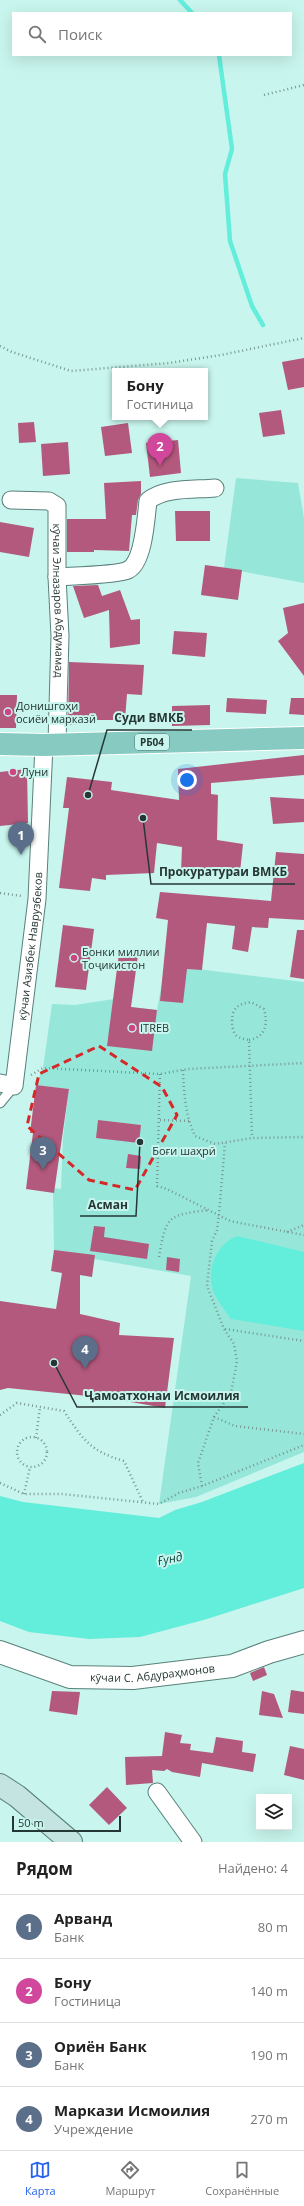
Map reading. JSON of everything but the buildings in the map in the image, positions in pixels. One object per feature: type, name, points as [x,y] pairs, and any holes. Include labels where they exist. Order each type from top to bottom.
[{"type":"main road","name":"РБ04","points":[[0,744],[245,741],[304,738]]},
{"type":"main road","points":[[0,1785],[17,1796],[71,1842]]},
{"type":"street","points":[[57,577],[127,570],[137,561],[146,524],[148,501],[154,495],[181,490],[215,488]]},
{"type":"street","name":"кӯчаи Элназаров Абдумамад","points":[[11,500],[49,501],[57,506],[57,577],[60,636],[50,744]]},
{"type":"street","name":"кӯчаи Азизбек Наврузбеков","points":[[7,1084],[36,899],[50,744]]},
{"type":"street","name":"кӯчаи С. Абдураҳмонов","points":[[0,1652],[70,1677],[133,1678],[232,1666],[269,1652],[304,1642]]},
{"type":"street","points":[[157,1792],[192,1842]]},
{"type":"lane","points":[[0,1103],[7,1084]]},
{"type":"path","points":[[264,95],[304,85]]},
{"type":"path","points":[[0,346],[12,352],[71,371],[213,356],[304,338]]},
{"type":"path","points":[[0,893],[36,899]]},
{"type":"path","points":[[251,1002],[264,1009],[266,1023],[264,1033],[255,1039],[249,1040],[235,1034],[232,1016],[238,1005],[251,1002]]},
{"type":"path","points":[[249,1040],[252,1138]]},
{"type":"path","points":[[7,1084],[44,1068],[160,1074],[183,1070],[304,1063]]},
{"type":"path","points":[[183,1070],[184,1099],[189,1121],[195,1136],[215,1144],[252,1138],[304,1137]]},
{"type":"path","points":[[160,1074],[160,1120],[157,1186],[167,1189],[219,1214],[230,1221],[304,1235]]},
{"type":"path","points":[[160,1120],[189,1121]]},
{"type":"path","points":[[202,1486],[198,1463],[214,1418],[231,1393],[235,1379],[237,1361],[234,1344],[224,1329],[207,1286],[212,1241],[217,1230],[225,1143]]},
{"type":"path","points":[[159,1257],[166,1223],[177,1214],[210,1210]]},
{"type":"path","points":[[286,1232],[304,1225]]},
{"type":"path","points":[[224,1329],[304,1341]]},
{"type":"path","points":[[0,1416],[17,1403],[64,1411],[82,1439],[103,1455],[124,1461],[144,1502]]},
{"type":"path","points":[[36,1438],[40,1407]]},
{"type":"path","points":[[214,1418],[235,1426],[304,1434]]},
{"type":"path","points":[[28,1437],[36,1438],[44,1443],[48,1451],[45,1460],[39,1466],[30,1467],[22,1464],[18,1457],[17,1449],[21,1442],[28,1437]]},
{"type":"path","points":[[0,1483],[24,1494],[62,1494],[159,1504],[179,1493],[202,1486],[304,1445]]},
{"type":"path","points":[[24,1494],[30,1467]]},
{"type":"highlighted area","points":[[99,1046],[162,1087],[177,1115],[135,1190],[89,1180],[27,1126],[39,1074]]},
{"type":"green space","points":[[236,478],[298,483],[304,518],[304,583],[224,568]]},
{"type":"green space","name":"Боғи шаҳрӣ","points":[[165,965],[304,982],[304,1452],[196,1497],[159,1504],[191,1276],[54,1252],[53,1188],[61,1189],[63,1137],[69,1089],[36,1085],[43,1068],[52,1004],[75,1005],[114,999],[113,1005],[157,1010]]},
{"type":"water","points":[[237,1236],[304,1252],[304,1331],[231,1319],[214,1293],[211,1276],[214,1260],[218,1252],[223,1245]]},
{"type":"water","name":"Ғунд","points":[[304,1463],[304,1588],[207,1619],[140,1637],[89,1639],[29,1632],[0,1621],[0,1496],[23,1502],[159,1518],[175,1510],[202,1502]]},
{"type":"waterway","points":[[180,0],[191,12]]},
{"type":"waterway","points":[[219,56],[232,149],[225,174],[230,241],[252,306],[263,325]]},
{"type":"place","name":"Бону","points":[[160,466]]},
{"type":"place","name":"Донишгоҳи осиёи марказӣ","points":[[8,712]]},
{"type":"place","name":"Луни","points":[[13,772]]},
{"type":"place","name":"Суди ВМКБ","points":[[88,795]]},
{"type":"place","name":"Прокуратураи ВМКБ","points":[[143,818]]},
{"type":"place","name":"Арванд","points":[[21,855]]},
{"type":"place","name":"Бонки миллии Тоҷикистон","points":[[74,958]]},
{"type":"place","name":"ITREB","points":[[132,1028]]},
{"type":"place","name":"Асман","points":[[140,1142]]},
{"type":"place","name":"Ориён Банк","points":[[43,1170]]},
{"type":"place","name":"Ҷамоатхонаи Исмоилия","points":[[54,1363]]},
{"type":"place","name":"Маркази Исмоилия","points":[[85,1369]]}]
